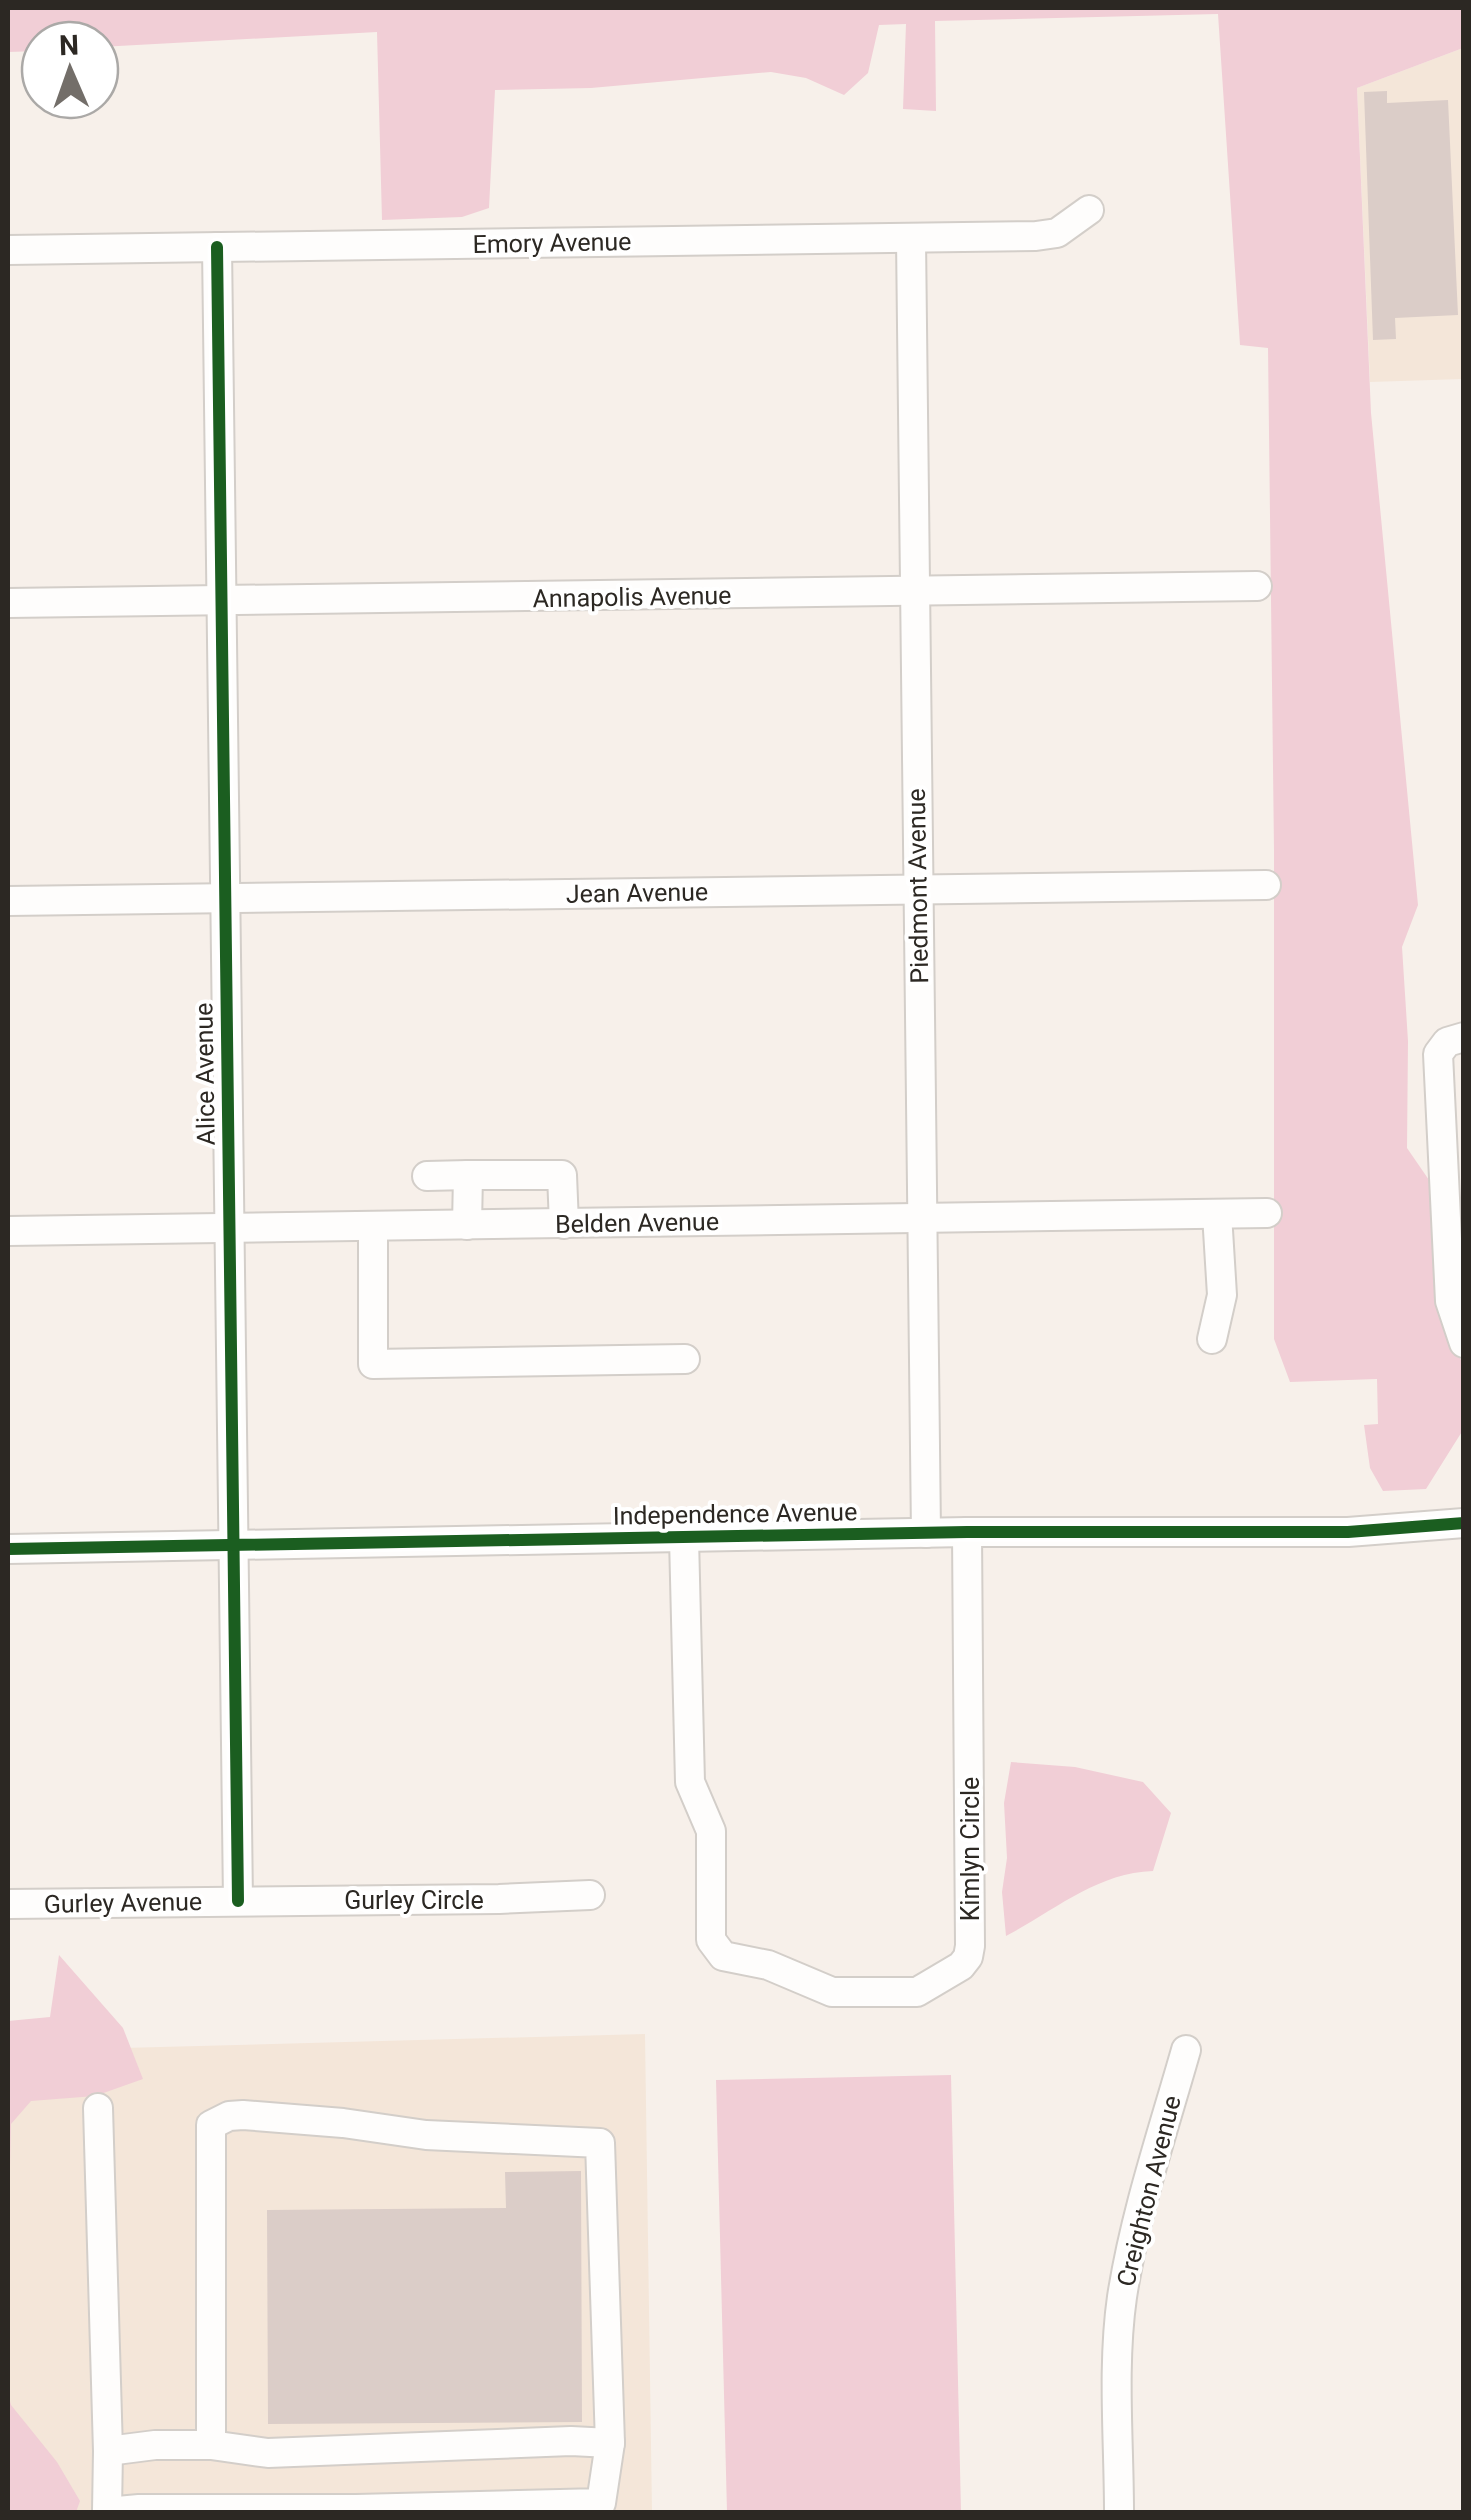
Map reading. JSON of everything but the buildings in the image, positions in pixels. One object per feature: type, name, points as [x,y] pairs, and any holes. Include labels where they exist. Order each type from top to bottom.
[{"type":"street","name":"Emory Avenue","points":[[8,250],[1036,236],[1057,233],[1090,210]]},
{"type":"street","name":"Piedmont Avenue","points":[[911,239],[926,1532]]},
{"type":"street","name":"Alice Avenue","points":[[217,247],[238,1901]]},
{"type":"street","name":"Annapolis Avenue","points":[[8,604],[1257,586]]},
{"type":"street","name":"Jean Avenue","points":[[8,901],[1266,885]]},
{"type":"street","points":[[1464,1037],[1447,1042],[1438,1054],[1450,1301],[1464,1343]]},
{"type":"street","points":[[467,1225],[468,1175]]},
{"type":"street","points":[[427,1176],[562,1175],[564,1224]]},
{"type":"street","name":"Belden Avenue","points":[[8,1231],[1267,1213]]},
{"type":"street","points":[[1212,1339],[1222,1296],[1218,1214]]},
{"type":"street","points":[[373,1226],[372,1364],[685,1359]]},
{"type":"street","name":"Independence Avenue","points":[[8,1549],[926,1532],[1326,1532],[1464,1522]]},
{"type":"street","name":"Kimlyn Circle","points":[[684,1538],[690,1782],[711,1831],[711,1940],[722,1956],[768,1965],[832,1992],[918,1992],[960,1966],[968,1957],[970,1946],[968,1532]]},
{"type":"street","name":"Gurley Circle","points":[[238,1901],[499,1900],[590,1895]]},
{"type":"street","name":"Gurley Avenue","points":[[8,1904],[238,1901]]},
{"type":"street","name":"Creighton Avenue","points":[[1119,2512],[1118,2352],[1122,2300],[1140,2213],[1186,2050]]},
{"type":"street","points":[[98,2108],[107,2512],[600,2504],[610,2443],[600,2143],[426,2135],[243,2115],[229,2116],[210,2126],[211,2445]]},
{"type":"street","points":[[108,2451],[156,2445],[211,2445],[268,2453],[571,2441],[610,2443]]},
{"type":"shaded area","points":[[8,8],[1463,8],[1463,48],[1357,88],[1371,413],[1418,905],[1402,947],[1408,1041],[1407,1148],[1429,1180],[1441,1321],[1463,1364],[1463,1430],[1426,1489],[1383,1491],[1370,1468],[1364,1425],[1378,1424],[1377,1379],[1290,1382],[1274,1339],[1268,348],[1240,345],[1218,14],[935,21],[936,111],[903,109],[906,24],[879,25],[868,73],[844,95],[806,78],[771,72],[591,88],[495,90],[489,208],[462,217],[382,220],[377,32],[120,46],[120,20],[20,20],[20,52],[8,52]]},
{"type":"shaded area","points":[[1463,48],[1463,379],[1370,382],[1357,88]]},
{"type":"shaded area","points":[[1011,1762],[1075,1767],[1143,1782],[1171,1813],[1153,1871],[1132,1873],[1094,1886],[1006,1936],[1002,1892],[1007,1858],[1004,1803]]},
{"type":"shaded area","points":[[59,1955],[123,2028],[143,2079],[95,2096],[31,2101],[11,2124],[8,2253],[8,2021],[50,2017]]},
{"type":"shaded area","points":[[645,2034],[652,2512],[8,2512],[8,2051]]},
{"type":"shaded area","points":[[951,2075],[961,2512],[727,2512],[716,2080]]},
{"type":"shaded area","points":[[8,2394],[11,2405],[57,2462],[80,2501],[76,2512],[8,2512]]},
{"type":"cycle path","points":[[217,247],[238,1901]]},
{"type":"cycle path","points":[[8,1549],[967,1532],[1348,1532],[1464,1523]]}]
